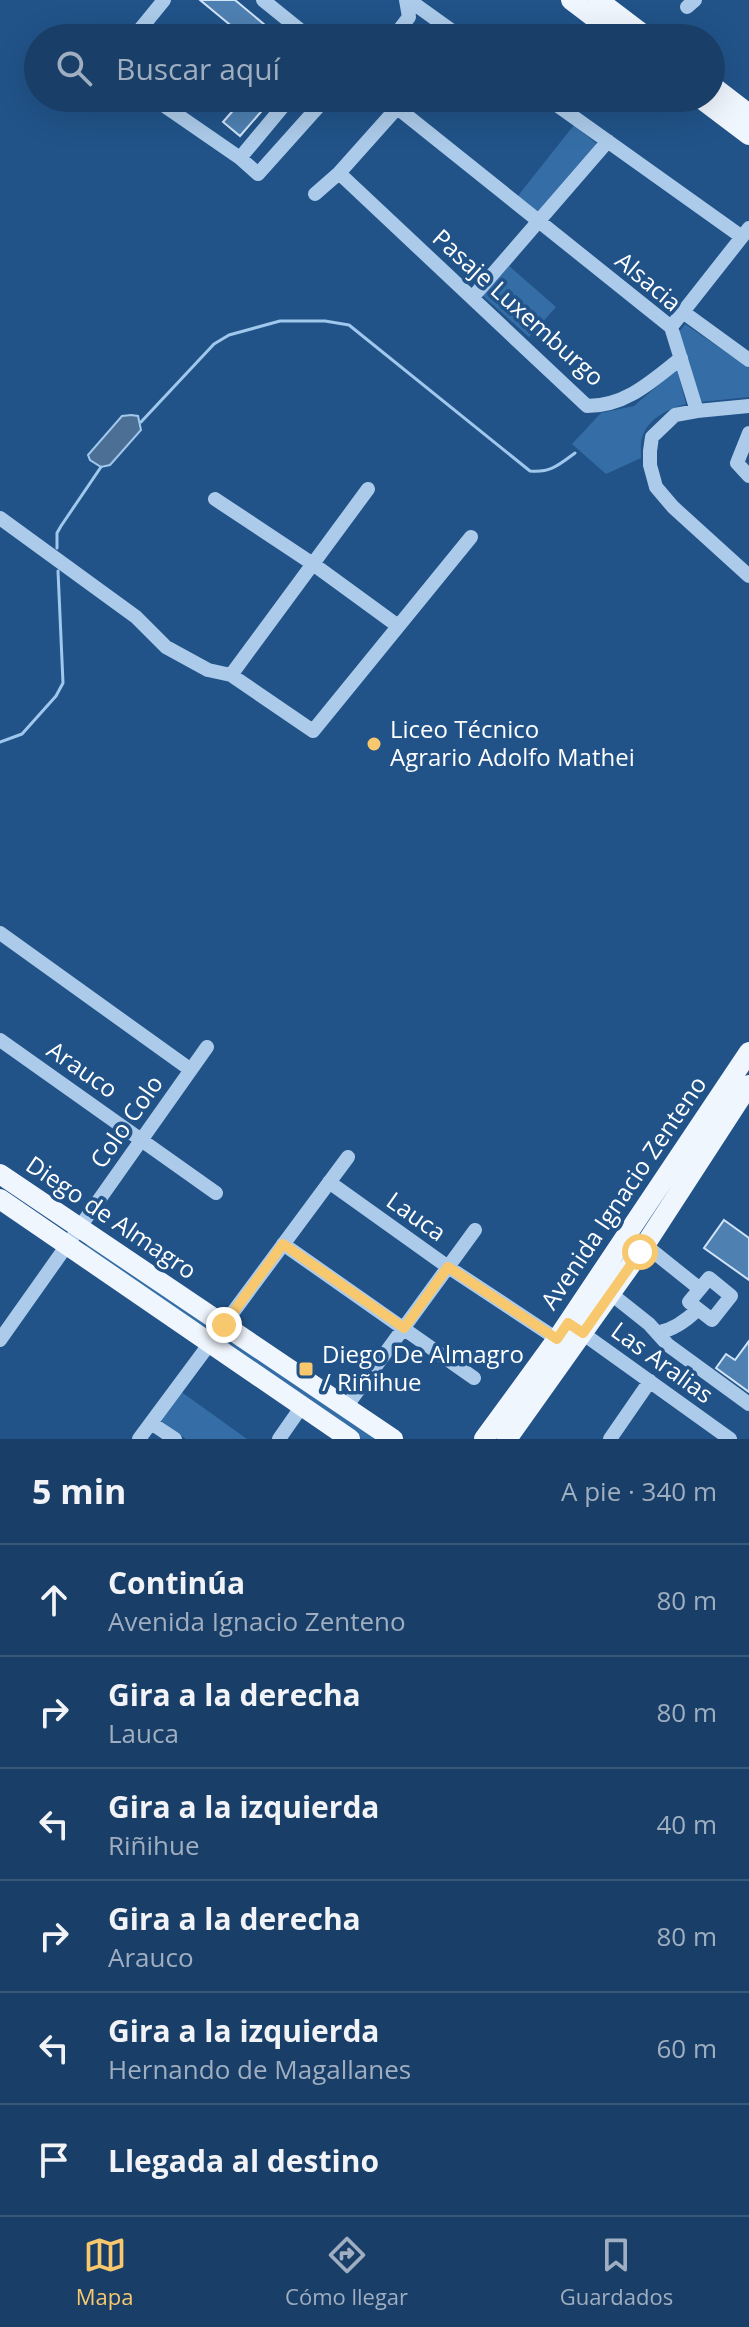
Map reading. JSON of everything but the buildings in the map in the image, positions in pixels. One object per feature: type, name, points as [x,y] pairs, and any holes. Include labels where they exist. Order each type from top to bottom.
[{"type":"main road","points":[[571,0],[603,24]]},
{"type":"main road","points":[[598,0],[630,24]]},
{"type":"main road","points":[[725,96],[749,114]]},
{"type":"main road","points":[[719,112],[749,135]]},
{"type":"main road","name":"Avenida Ignacio Zenteno","points":[[484,1439],[569,1332],[637,1239],[744,1080],[749,1052]]},
{"type":"main road","name":"Diego de Almagro","points":[[0,1174],[393,1439]]},
{"type":"main road","name":"Diego de Almagro","points":[[0,1199],[350,1439]]},
{"type":"main road","name":"Avenida Ignacio Zenteno","points":[[507,1439],[569,1332],[610,1293],[637,1239]]},
{"type":"main road","points":[[110,1275],[122,1256]]},
{"type":"street","points":[[144,24],[164,0]]},
{"type":"street","points":[[263,0],[293,24]]},
{"type":"street","points":[[404,24],[409,17],[407,0]]},
{"type":"street","points":[[407,0],[442,24]]},
{"type":"street","points":[[173,112],[258,174],[313,112]]},
{"type":"street","points":[[240,158],[278,112]]},
{"type":"street","points":[[315,194],[339,173],[393,112]]},
{"type":"street","name":"Alsacia","points":[[402,112],[671,327],[697,411]]},
{"type":"street","points":[[567,112],[746,232],[671,327]]},
{"type":"street","points":[[472,298],[608,141]]},
{"type":"street","name":"Pasaje Luxemburgo","points":[[339,173],[587,406],[604,406],[636,394],[681,358]]},
{"type":"street","points":[[683,312],[749,360]]},
{"type":"street","points":[[749,406],[675,415],[652,437],[650,465],[656,487],[673,507],[749,576]]},
{"type":"street","points":[[749,433],[737,463],[749,476]]},
{"type":"street","points":[[231,675],[368,489]]},
{"type":"street","points":[[215,499],[313,564],[398,626]]},
{"type":"street","points":[[0,518],[136,617],[166,647],[208,670],[231,675],[313,731],[471,537]]},
{"type":"street","points":[[0,933],[191,1070]]},
{"type":"street","name":"Arauco","points":[[0,1040],[216,1193]]},
{"type":"street","name":"Colo Colo","points":[[0,1340],[207,1047]]},
{"type":"street","points":[[139,1439],[348,1157]]},
{"type":"street","name":"Lauca","points":[[329,1182],[448,1267],[569,1332]]},
{"type":"street","points":[[346,1407],[475,1230]]},
{"type":"street","points":[[637,1239],[700,1289]]},
{"type":"street","points":[[283,1244],[474,1378]]},
{"type":"street","points":[[709,1278],[731,1296],[712,1320],[698,1309],[689,1302],[709,1278]]},
{"type":"street","points":[[610,1293],[649,1324],[668,1345],[749,1404]]},
{"type":"street","points":[[657,1333],[670,1330],[698,1309]]},
{"type":"street","name":"Las Aralias","points":[[569,1332],[650,1381],[730,1439]]},
{"type":"street","points":[[610,1439],[650,1381]]},
{"type":"street","points":[[279,1439],[302,1406]]},
{"type":"street","points":[[151,1423],[175,1439]]},
{"type":"street","points":[[702,1439],[711,1425]]},
{"type":"shaded area","points":[[574,125],[597,144],[540,215],[517,197]]},
{"type":"shaded area","points":[[508,265],[556,307],[529,337],[482,295]]},
{"type":"shaded area","points":[[685,324],[749,368],[749,397],[700,402],[678,334]]},
{"type":"shaded area","points":[[677,369],[686,404],[666,412],[649,425],[641,440],[641,458],[606,474],[572,444],[601,413],[634,406]]},
{"type":"shaded area","points":[[122,416],[138,416],[141,430],[110,465],[101,467],[90,460],[88,455]]},
{"type":"shaded area","points":[[88,1242],[210,1325],[204,1333],[82,1252]]},
{"type":"shaded area","points":[[227,1333],[376,1439],[361,1439],[221,1344]]},
{"type":"shaded area","points":[[180,1391],[247,1439],[186,1439],[160,1420]]},
{"type":"waterway","points":[[141,422],[214,344],[229,335],[280,321],[325,321],[349,325],[530,471],[549,469],[575,453]]},
{"type":"waterway","points":[[57,548],[57,533],[101,467]]},
{"type":"waterway","points":[[0,742],[22,734],[56,696],[63,683],[58,571]]},
{"type":"place","name":"Liceo Técnico Agrario Adolfo Mathei","points":[[374,744]]},
{"type":"place","name":"Diego De Almagro / Riñihue","points":[[306,1369]]},
{"type":"route","points":[[224,1325],[283,1244],[404,1328],[448,1267],[557,1339],[568,1323],[583,1333],[640,1252]]}]
